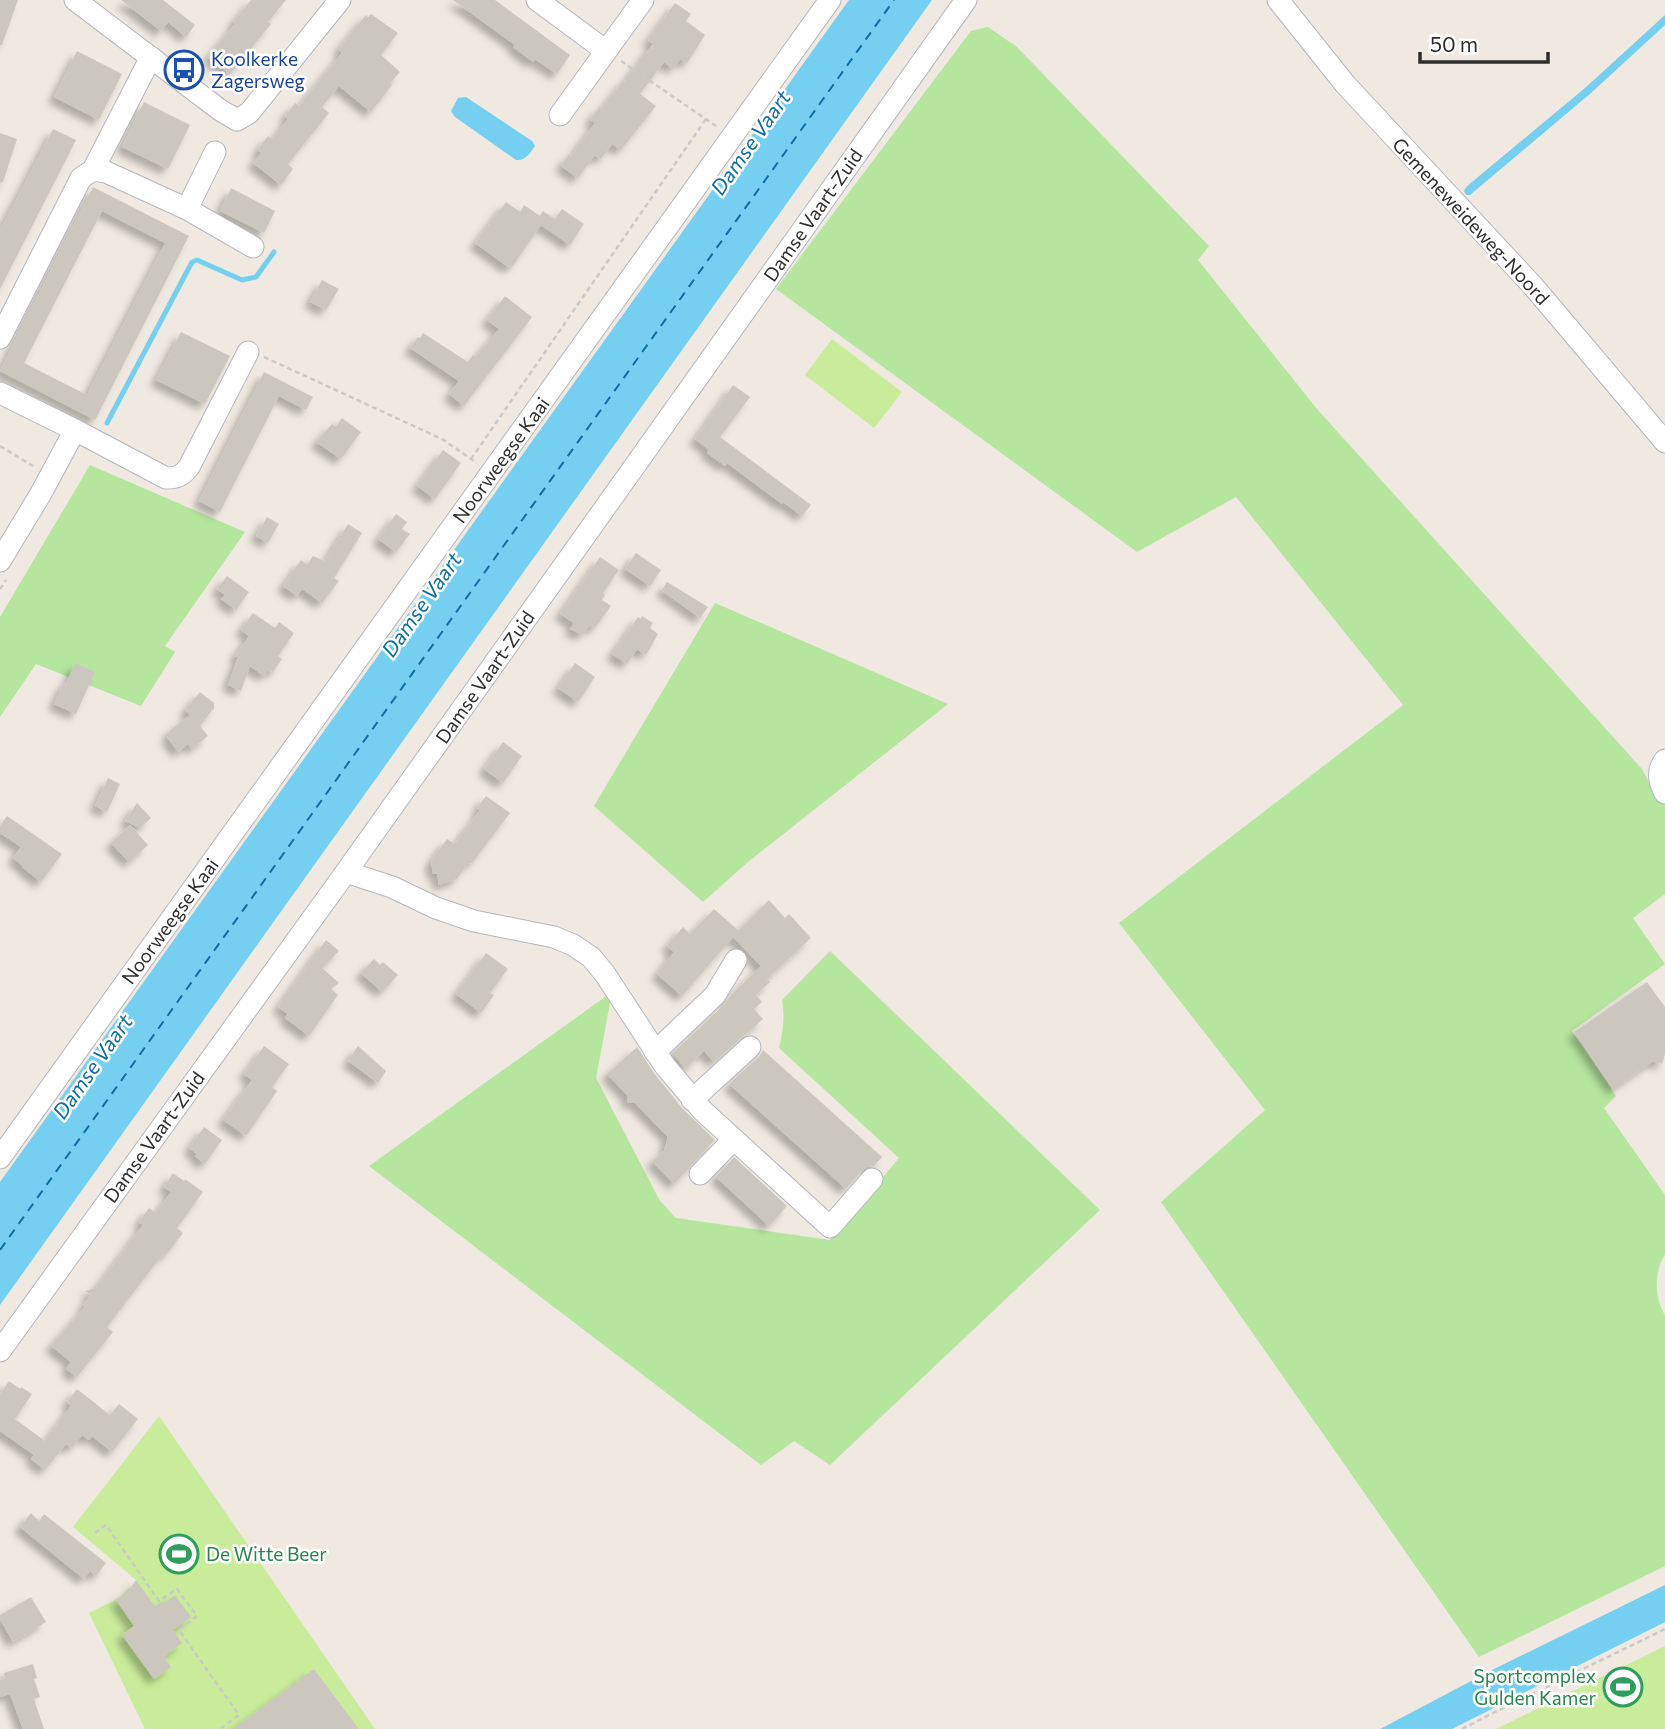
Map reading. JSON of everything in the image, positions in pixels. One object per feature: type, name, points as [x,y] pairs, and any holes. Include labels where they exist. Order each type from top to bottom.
[{"type":"street","points":[[75,0],[237,120],[249,113],[340,0]]},
{"type":"street","points":[[537,0],[606,51]]},
{"type":"street","points":[[561,115],[643,0]]},
{"type":"street","name":"Noorweegse Kaai","points":[[0,1158],[830,0]]},
{"type":"street","name":"Damse Vaart-Zuid","points":[[0,1351],[346,872],[966,0]]},
{"type":"street","name":"Gemeneweideweg-Noord","points":[[1278,0],[1345,84],[1533,286],[1665,442]]},
{"type":"street","points":[[0,338],[81,178],[93,170],[151,57]]},
{"type":"street","points":[[187,209],[215,152]]},
{"type":"street","points":[[93,170],[106,172],[187,209],[253,247]]},
{"type":"street","points":[[0,393],[166,478],[176,478],[184,475],[190,467],[247,352]]},
{"type":"street","points":[[0,561],[75,430]]},
{"type":"street","points":[[1665,760],[1658,775],[1665,793]]},
{"type":"street","points":[[346,872],[392,887],[436,908],[474,921],[554,937],[591,957],[606,974],[655,1052],[692,1100],[830,1227],[873,1179]]},
{"type":"street","points":[[655,1052],[715,995],[736,960]]},
{"type":"street","points":[[692,1100],[750,1048]]},
{"type":"street","points":[[700,1174],[734,1139]]},
{"type":"path","points":[[247,352],[269,359],[430,433],[471,459],[706,119],[606,51]]},
{"type":"path","points":[[0,446],[38,468]]},
{"type":"path","points":[[95,1533],[106,1525],[159,1601],[177,1589],[197,1616],[179,1630],[239,1715],[220,1729]]},
{"type":"path","points":[[1462,1729],[1665,1629]]},
{"type":"green space","points":[[988,27],[1017,47],[1209,246],[1198,260],[1317,409],[1642,769],[1665,804],[1665,894],[1633,918],[1665,964],[1572,1031],[1616,1096],[1604,1108],[1665,1195],[1665,1254],[1659,1268],[1657,1284],[1661,1308],[1665,1315],[1665,1566],[1479,1657],[1161,1202],[1265,1110],[1119,923],[1403,705],[1236,497],[1137,552],[776,289],[971,31]]},
{"type":"green space","points":[[832,339],[902,392],[874,428],[805,375]]},
{"type":"green space","points":[[90,465],[245,532],[165,646],[175,652],[141,706],[36,664],[0,717],[0,617]]},
{"type":"green space","points":[[715,603],[948,704],[748,862],[703,902],[594,806]]},
{"type":"green space","points":[[830,951],[1100,1210],[830,1465],[794,1441],[761,1465],[369,1166],[612,992],[596,1078],[660,1201],[676,1218],[830,1240],[899,1158],[779,1048],[783,1024],[782,1000]]},
{"type":"green space","name":"De Witte Beer","points":[[159,1416],[375,1729],[145,1729],[89,1613],[121,1596],[136,1580],[73,1527]]},
{"type":"green space","name":"Sportcomplex Gulden Kamer","points":[[1665,1646],[1665,1729],[1496,1729]]},
{"type":"water","name":"Damse Vaart","points":[[849,0],[932,0],[0,1305],[0,1182]]},
{"type":"water","points":[[1665,15],[1665,25],[1591,93],[1470,195],[1466,195],[1466,187],[1585,88]]},
{"type":"water","points":[[466,97],[532,141],[535,146],[527,156],[516,160],[455,117],[451,111],[458,98]]},
{"type":"water","points":[[1665,1585],[1665,1622],[1452,1729],[1380,1729],[1494,1669]]},
{"type":"building","points":[[0,0],[18,0],[2,45],[0,45]]},
{"type":"building","points":[[121,0],[163,0],[195,25],[186,37],[168,22],[161,31]]},
{"type":"building","points":[[251,0],[286,0],[268,22],[271,24],[230,74],[208,57]]},
{"type":"building","points":[[453,0],[495,0],[570,55],[557,74],[535,59],[533,62],[513,47],[515,45]]},
{"type":"building","points":[[675,3],[691,14],[686,21],[705,35],[687,63],[680,59],[673,69],[664,62],[640,94],[656,106],[621,150],[612,144],[601,159],[595,155],[578,178],[561,166],[595,123],[590,119],[624,82],[653,44],[648,40]]},
{"type":"building","points":[[371,14],[398,33],[381,55],[400,72],[371,112],[339,86],[322,107],[329,113],[288,164],[293,169],[281,185],[253,163],[261,153],[258,149],[268,136],[272,140],[288,119],[285,116],[295,103],[299,106],[342,53],[339,50],[343,43],[366,15],[368,17]]},
{"type":"building","points":[[77,51],[122,74],[99,120],[54,97]]},
{"type":"building","points":[[144,102],[190,125],[168,169],[122,147]]},
{"type":"building","points":[[53,129],[76,140],[0,289],[0,231]]},
{"type":"building","points":[[0,133],[17,139],[3,182],[0,182]]},
{"type":"building","points":[[93,187],[189,236],[95,420],[0,371]],"holes":[[[102,211],[165,243],[87,395],[24,363]]]},
{"type":"building","points":[[231,188],[275,211],[264,233],[220,211]]},
{"type":"building","points":[[506,202],[520,212],[524,205],[540,216],[543,211],[555,219],[562,209],[584,224],[570,245],[541,225],[512,267],[508,267],[475,243]]},
{"type":"building","points":[[322,280],[339,289],[326,310],[310,302]]},
{"type":"building","points":[[505,296],[532,317],[464,406],[449,394],[459,381],[410,348],[423,333],[468,362],[473,355],[476,357],[499,329],[487,320]]},
{"type":"building","points":[[181,332],[230,356],[205,404],[156,380]]},
{"type":"building","points":[[264,372],[313,397],[306,410],[279,396],[220,512],[199,501]]},
{"type":"building","points":[[733,385],[750,397],[720,437],[811,505],[802,516],[727,463],[725,466],[707,453],[709,450],[695,439]]},
{"type":"building","points":[[342,418],[361,432],[341,459],[316,442],[332,424],[336,427]]},
{"type":"building","points":[[443,450],[461,463],[435,499],[417,486]]},
{"type":"building","points":[[396,514],[407,522],[402,529],[410,534],[396,552],[378,539]]},
{"type":"building","points":[[267,517],[279,524],[268,543],[256,536]]},
{"type":"building","points":[[348,524],[362,533],[334,578],[339,581],[322,603],[302,589],[297,596],[283,586],[301,560],[307,565],[313,556],[325,561]]},
{"type":"building","points":[[636,553],[661,570],[650,586],[625,569]]},
{"type":"building","points":[[600,557],[619,570],[603,593],[605,595],[602,600],[611,606],[594,629],[590,625],[582,635],[570,629],[574,623],[560,614]]},
{"type":"building","points":[[227,576],[249,592],[236,610],[221,599],[225,595],[217,589]]},
{"type":"building","points":[[667,582],[708,607],[700,618],[662,590]]},
{"type":"building","points":[[253,613],[275,628],[279,622],[294,633],[278,656],[282,659],[273,672],[268,670],[264,676],[250,666],[241,691],[228,685],[238,657],[235,656],[249,636],[241,630]]},
{"type":"building","points":[[642,616],[653,623],[650,628],[658,634],[646,655],[637,649],[627,664],[612,654],[638,617],[641,619]]},
{"type":"building","points":[[75,663],[95,672],[76,714],[54,704]]},
{"type":"building","points":[[575,663],[595,677],[578,702],[558,688]]},
{"type":"building","points":[[200,692],[214,703],[214,708],[200,726],[208,736],[192,749],[188,744],[178,752],[167,737],[170,734],[168,732],[190,715],[185,710]]},
{"type":"building","points":[[503,742],[522,756],[503,783],[484,769]]},
{"type":"building","points":[[108,778],[120,784],[107,812],[95,806]]},
{"type":"building","points":[[486,796],[510,813],[457,879],[439,885],[437,873],[433,874],[431,861],[447,839],[455,844],[480,810],[477,808]]},
{"type":"building","points":[[137,803],[151,818],[140,828],[125,821]]},
{"type":"building","points":[[7,816],[62,854],[41,882],[13,858],[21,847],[0,833],[0,826]]},
{"type":"building","points":[[130,825],[148,845],[129,862],[111,843]]},
{"type":"building","points":[[769,900],[785,918],[789,914],[811,938],[767,979],[770,982],[756,995],[762,1002],[754,1009],[763,1019],[714,1062],[704,1051],[685,1069],[673,1053],[761,966],[733,937],[682,996],[657,974],[674,952],[667,946],[683,927],[690,934],[714,909],[738,930],[736,933]]},
{"type":"building","points":[[326,940],[339,951],[322,968],[339,983],[331,989],[338,995],[309,1036],[285,1018],[288,1014],[278,1007]]},
{"type":"building","points":[[486,953],[508,969],[490,993],[494,995],[481,1013],[456,994]]},
{"type":"building","points":[[374,959],[380,965],[383,962],[398,975],[382,992],[361,973]]},
{"type":"building","points":[[1647,982],[1665,1007],[1665,1054],[1662,1064],[1653,1061],[1613,1089],[1574,1032]]},
{"type":"building","points":[[264,1046],[289,1064],[272,1087],[277,1091],[246,1136],[223,1120],[252,1080],[244,1074]]},
{"type":"building","points":[[358,1046],[386,1071],[378,1083],[348,1061]]},
{"type":"building","points":[[637,1047],[682,1108],[715,1140],[674,1184],[652,1161],[664,1151],[668,1137],[634,1102],[627,1103],[628,1096],[607,1074]]},
{"type":"building","points":[[763,1050],[882,1157],[874,1166],[862,1170],[846,1189],[729,1084],[759,1057]]},
{"type":"building","points":[[204,1127],[222,1140],[205,1164],[189,1148]]},
{"type":"building","points":[[734,1157],[787,1206],[769,1226],[716,1177]]},
{"type":"building","points":[[173,1173],[203,1192],[177,1228],[183,1233],[165,1256],[163,1254],[107,1327],[113,1332],[77,1377],[66,1369],[71,1362],[51,1346],[85,1307],[83,1305],[91,1295],[85,1291],[96,1288],[143,1225],[139,1222],[149,1208],[156,1213],[171,1192],[164,1187]]},
{"type":"building","points":[[9,1381],[32,1394],[15,1419],[45,1441],[71,1406],[67,1402],[77,1389],[110,1415],[119,1404],[138,1419],[112,1452],[92,1436],[89,1440],[82,1435],[72,1448],[66,1444],[45,1470],[31,1459],[34,1455],[0,1431],[0,1394]]},
{"type":"building","points":[[31,1513],[39,1521],[44,1514],[106,1563],[96,1576],[90,1571],[84,1579],[20,1527]]},
{"type":"building","points":[[136,1580],[154,1605],[161,1602],[163,1604],[175,1595],[191,1617],[173,1630],[182,1643],[164,1657],[171,1667],[154,1679],[122,1635],[134,1626],[116,1600],[129,1591]]},
{"type":"building","points":[[31,1597],[46,1622],[13,1642],[0,1615]]},
{"type":"building","points":[[33,1664],[37,1678],[34,1679],[40,1697],[34,1699],[44,1729],[23,1729],[10,1694],[0,1697],[0,1680],[5,1678],[4,1673]]},
{"type":"building","points":[[314,1669],[359,1729],[233,1729]]},
{"type":"waterway","points":[[107,423],[192,262],[197,260],[242,280],[256,277],[274,252]]},
{"type":"ferry route","points":[[0,1250],[894,0]]},
{"type":"place","name":"Koolkerke Zagersweg","points":[[184,70]]},
{"type":"place","name":"De Witte Beer","points":[[179,1554]]},
{"type":"place","name":"Sportcomplex Gulden Kamer","points":[[1623,1687]]}]
